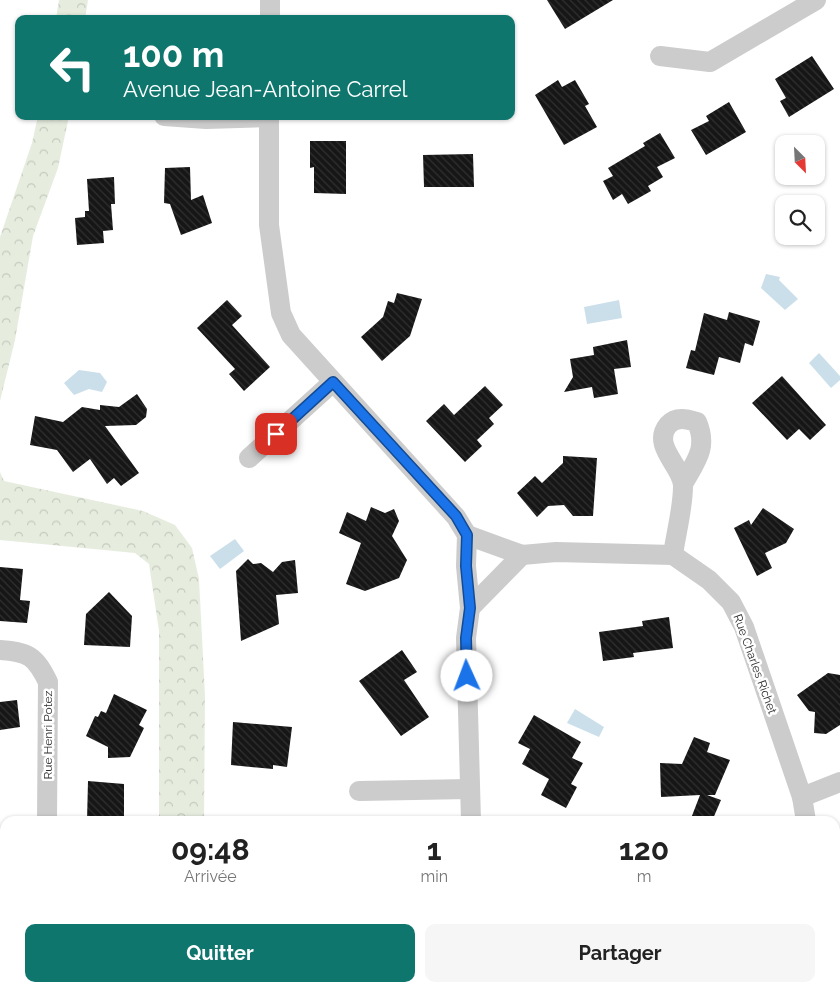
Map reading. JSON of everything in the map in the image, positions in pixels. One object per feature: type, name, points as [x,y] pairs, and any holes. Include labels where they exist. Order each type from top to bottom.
[{"type":"street","points":[[270,0],[270,15]]},
{"type":"street","points":[[660,56],[710,62],[816,0]]},
{"type":"street","points":[[269,120],[270,225],[281,313],[292,335],[456,516],[467,535],[466,566],[470,608],[466,638],[471,816]]},
{"type":"street","points":[[249,458],[333,382]]},
{"type":"street","points":[[467,535],[522,555],[556,552],[672,555],[683,484]]},
{"type":"street","points":[[470,608],[522,555]]},
{"type":"street","name":"Rue Charles Richet","points":[[672,555],[709,580],[731,602],[744,627],[802,797],[805,816]]},
{"type":"street","name":"Rue Henri Potez","points":[[0,650],[23,652],[39,662],[48,682],[47,816]]},
{"type":"street","points":[[802,797],[840,782]]},
{"type":"street","points":[[359,791],[470,789]]},
{"type":"green space","points":[[59,0],[88,0],[86,15],[57,15]]},
{"type":"green space","points":[[37,120],[68,120],[58,168],[33,236],[15,340],[0,401],[0,237],[32,143]]},
{"type":"green space","points":[[0,472],[4,481],[143,511],[175,525],[192,548],[199,579],[205,696],[204,816],[159,816],[159,631],[149,564],[135,553],[0,540]]},
{"type":"water","points":[[766,274],[780,277],[779,280],[798,299],[785,310],[761,288]]},
{"type":"water","points":[[619,300],[622,318],[587,324],[584,307]]},
{"type":"water","points":[[819,353],[840,376],[840,380],[831,388],[809,363]]},
{"type":"water","points":[[79,370],[100,373],[107,382],[102,392],[89,389],[74,395],[64,383]]},
{"type":"water","points":[[235,539],[244,551],[220,569],[210,556]]},
{"type":"water","points":[[575,709],[604,727],[599,737],[567,723]]},
{"type":"building","points":[[547,0],[613,0],[565,29]]},
{"type":"building","points":[[812,56],[834,89],[789,117],[780,101],[786,98],[775,79]]},
{"type":"building","points":[[558,80],[562,87],[575,80],[589,104],[585,106],[597,127],[564,145],[535,95]]},
{"type":"building","points":[[729,102],[746,132],[706,155],[691,130],[709,121],[706,116]]},
{"type":"building","points":[[660,133],[675,158],[657,167],[663,177],[648,186],[651,191],[628,204],[622,194],[613,200],[603,181],[613,176],[608,168],[645,146],[643,143]]},
{"type":"building","points":[[310,141],[346,141],[346,194],[314,193],[314,167],[310,168]]},
{"type":"building","points":[[473,154],[474,187],[424,187],[423,155]]},
{"type":"building","points":[[190,167],[191,200],[203,195],[212,223],[181,235],[170,204],[164,203],[165,168]]},
{"type":"building","points":[[114,177],[115,204],[111,204],[113,230],[103,231],[104,243],[77,245],[75,218],[85,217],[85,211],[89,211],[87,179]]},
{"type":"building","points":[[397,293],[422,299],[410,336],[382,361],[361,337],[383,317],[388,301],[394,303]]},
{"type":"building","points":[[227,300],[242,316],[232,325],[270,367],[244,391],[229,374],[235,369],[197,328]]},
{"type":"building","points":[[729,312],[760,321],[753,346],[745,343],[740,363],[719,357],[714,375],[686,368],[691,350],[695,351],[704,313],[727,320]]},
{"type":"building","points":[[627,340],[631,367],[614,369],[618,394],[594,398],[592,387],[564,392],[573,377],[570,359],[594,355],[593,347]]},
{"type":"building","points":[[782,376],[826,425],[810,440],[799,429],[787,440],[752,403]]},
{"type":"building","points":[[485,386],[503,405],[489,418],[494,424],[477,440],[482,446],[465,462],[426,421],[444,404],[454,415]]},
{"type":"building","points":[[137,394],[147,409],[146,417],[136,425],[105,426],[139,473],[121,486],[114,478],[107,484],[90,459],[73,472],[57,450],[30,445],[35,416],[63,422],[82,407],[100,410],[100,405],[119,407]]},
{"type":"building","points":[[563,456],[597,458],[593,516],[573,516],[564,505],[548,506],[537,517],[517,493],[535,476],[542,483],[563,463]]},
{"type":"building","points":[[371,507],[385,513],[394,509],[399,521],[392,536],[407,560],[399,578],[365,591],[346,584],[361,543],[339,533],[347,512],[366,521]]},
{"type":"building","points":[[763,508],[794,529],[786,543],[765,553],[772,568],[757,576],[734,528],[749,520],[751,525]]},
{"type":"building","points":[[248,559],[253,564],[261,563],[273,572],[282,562],[295,560],[298,593],[276,595],[279,624],[241,641],[236,571]]},
{"type":"building","points":[[0,567],[23,569],[20,600],[30,601],[27,623],[0,621]]},
{"type":"building","points":[[109,592],[132,616],[130,647],[84,645],[86,614]]},
{"type":"building","points":[[669,617],[673,648],[633,653],[634,657],[603,661],[599,632],[643,626],[642,621]]},
{"type":"building","points":[[402,650],[417,672],[404,680],[429,717],[401,736],[359,681]]},
{"type":"building","points":[[828,673],[840,675],[840,725],[826,734],[814,733],[815,712],[809,711],[797,695]]},
{"type":"building","points":[[114,694],[147,710],[139,725],[144,728],[130,757],[108,758],[108,747],[86,736],[95,716],[98,717],[101,711],[106,713]]},
{"type":"building","points":[[17,700],[20,727],[0,730],[0,702]]},
{"type":"building","points":[[534,715],[581,742],[572,758],[583,763],[571,784],[577,787],[566,808],[541,795],[549,779],[522,764],[530,749],[518,743]]},
{"type":"building","points":[[233,722],[292,727],[287,767],[273,765],[273,769],[231,765]]},
{"type":"building","points":[[694,737],[710,743],[707,752],[730,760],[715,795],[707,795],[721,800],[714,816],[692,816],[700,795],[661,797],[660,763],[682,764]]},
{"type":"building","points":[[88,781],[124,784],[124,816],[87,816]]},
{"type":"route","points":[[276,434],[333,382],[456,516],[467,535],[466,566],[470,608],[466,638],[467,676]]}]
